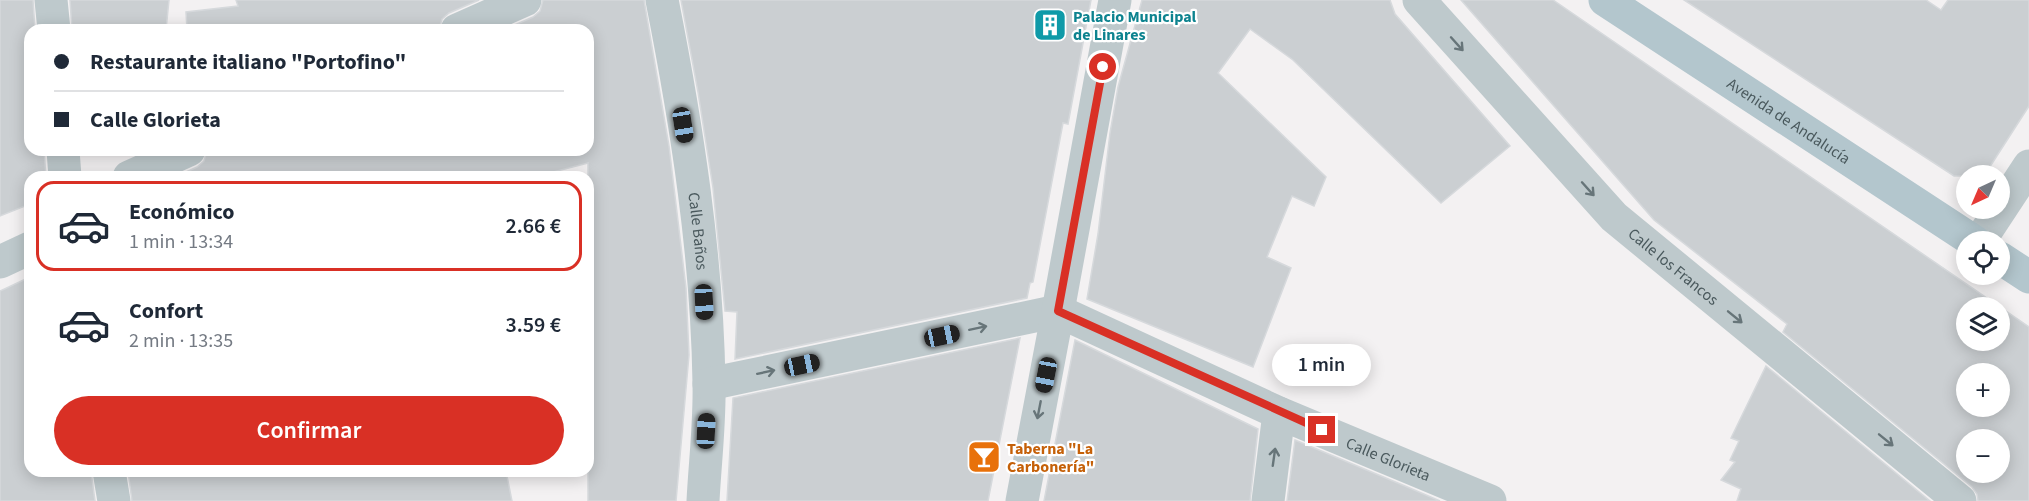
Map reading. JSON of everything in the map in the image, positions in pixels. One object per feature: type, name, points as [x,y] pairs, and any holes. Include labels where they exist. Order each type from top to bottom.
[{"type":"main road","name":"Avenida de Andalucía","points":[[1605,0],[1960,231]]},
{"type":"main road","points":[[2010,265],[2029,277]]},
{"type":"street","points":[[51,0],[53,24]]},
{"type":"street","points":[[471,24],[525,0]]},
{"type":"street","name":"Calle Baños","points":[[662,0],[673,56],[700,240],[709,384],[703,501]]},
{"type":"street","points":[[1022,501],[1115,0]]},
{"type":"street","name":"Calle los Francos","points":[[1419,0],[1614,217],[1960,501]]},
{"type":"street","points":[[63,156],[65,171]]},
{"type":"street","points":[[142,171],[176,156]]},
{"type":"street","points":[[1985,231],[2029,166]]},
{"type":"street","points":[[0,262],[24,251]]},
{"type":"street","points":[[709,384],[1058,311]]},
{"type":"street","name":"Calle Glorieta","points":[[1058,311],[1280,412],[1490,501]]},
{"type":"street","points":[[1268,501],[1280,412]]},
{"type":"street","points":[[110,477],[114,501]]},
{"type":"building","points":[[0,0],[33,0],[35,24],[24,24],[24,156],[44,156],[46,171],[24,171],[24,206],[0,216]]},
{"type":"building","points":[[70,0],[169,0],[167,24],[72,24]]},
{"type":"building","points":[[236,0],[479,0],[449,13],[442,19],[441,24],[187,24],[186,12],[238,6]]},
{"type":"building","points":[[543,0],[644,0],[669,146],[686,288],[689,355],[676,501],[588,501],[588,477],[594,477],[594,171],[588,171],[588,163],[557,171],[188,171],[204,161],[205,156],[594,156],[594,24],[517,24],[533,17],[540,11]]},
{"type":"building","points":[[681,0],[1091,0],[1068,124],[1063,123],[1033,282],[1030,283],[1027,298],[735,359],[737,312],[725,311],[713,188]]},
{"type":"building","points":[[1142,0],[1390,0],[1395,14],[1510,146],[1441,203],[1293,60],[1250,29],[1218,73],[1326,177],[1314,206],[1292,196],[1267,257],[1291,268],[1253,367],[1087,299],[1118,87]]},
{"type":"building","points":[[1461,0],[1553,0],[1956,277],[1956,285],[1968,285],[1985,297],[1956,297],[1956,351],[2010,351],[2010,314],[2029,327],[2029,501],[1978,501],[1977,494],[1967,483],[2010,483],[2010,429],[1956,429],[1956,474],[1783,332],[1787,324],[1654,220]]},
{"type":"building","points":[[1684,0],[1926,0],[1941,10],[1948,0],[2029,0],[2029,106],[1991,165],[1956,165],[1956,176]]},
{"type":"building","points":[[24,280],[24,477],[92,477],[95,501],[0,501],[0,291]]},
{"type":"building","points":[[1020,338],[988,501],[727,501],[733,398]]},
{"type":"building","points":[[1075,340],[1258,429],[1250,501],[1044,501]]},
{"type":"building","points":[[1766,366],[1930,501],[1737,501],[1741,489],[1721,480],[1735,462],[1730,460],[1739,441],[1731,438]]},
{"type":"building","points":[[1295,440],[1405,486],[1440,501],[1287,501]]},
{"type":"building","points":[[129,477],[507,477],[512,501],[132,501]]},
{"type":"place","name":"Palacio Municipal de Linares","points":[[1050,25]]},
{"type":"place","name":"Taberna \"La Carbonería\"","points":[[984,457]]},
{"type":"route","points":[[1103,67],[1058,311],[1322,430]]}]
